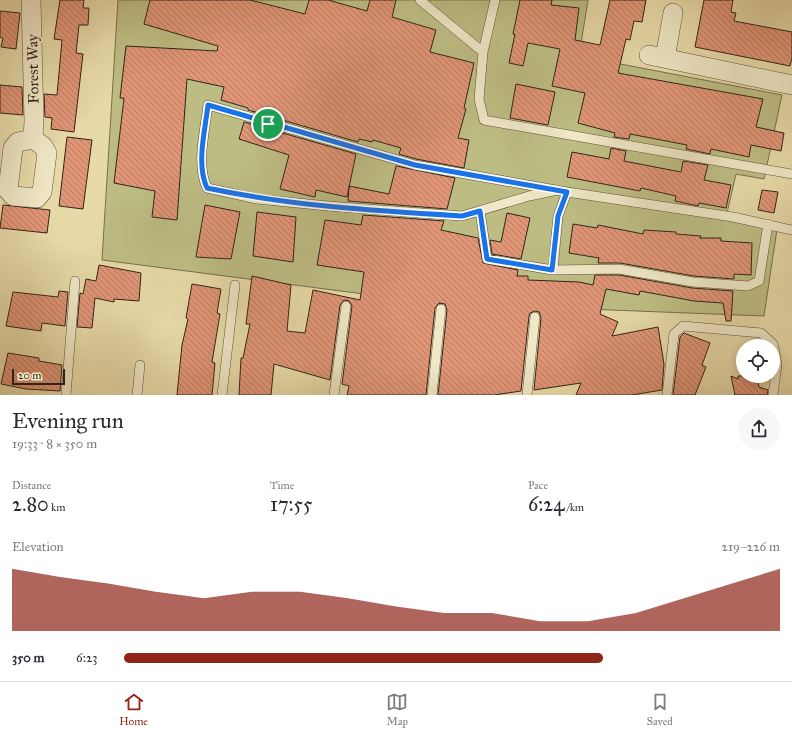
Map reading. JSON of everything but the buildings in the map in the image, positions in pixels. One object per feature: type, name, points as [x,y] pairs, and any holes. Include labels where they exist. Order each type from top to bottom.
[{"type":"street","name":"Forest Way","points":[[31,0],[34,121],[33,139]]},
{"type":"street","points":[[674,9],[657,57],[792,85]]},
{"type":"lane","points":[[420,0],[483,52]]},
{"type":"lane","points":[[495,0],[483,52],[479,99],[484,120],[792,174]]},
{"type":"lane","points":[[563,191],[529,196],[462,216],[328,206],[257,198],[207,188],[203,179],[202,166],[208,105],[415,165],[563,191],[733,217],[792,230]]},
{"type":"lane","points":[[552,270],[558,216],[563,191]]},
{"type":"lane","points":[[480,211],[487,259],[552,270],[619,269],[693,282],[748,286],[759,281],[768,224]]},
{"type":"lane","points":[[66,395],[75,281]]},
{"type":"lane","points":[[222,395],[235,285]]},
{"type":"lane","points":[[334,395],[346,306]]},
{"type":"lane","points":[[432,395],[441,309]]},
{"type":"lane","points":[[528,395],[535,317]]},
{"type":"lane","points":[[667,395],[674,334],[683,326],[761,333],[773,344],[776,364],[773,395]]},
{"type":"lane","points":[[137,395],[140,365]]},
{"type":"green space","points":[[118,0],[588,0],[579,56],[782,95],[764,179],[736,174],[727,213],[778,223],[764,316],[433,303],[102,260]]},
{"type":"route","points":[[208,105],[268,124],[415,165],[567,192],[558,216],[552,270],[487,259],[480,211],[462,216],[328,206],[257,198],[207,188],[203,179],[202,166],[208,105]]}]
